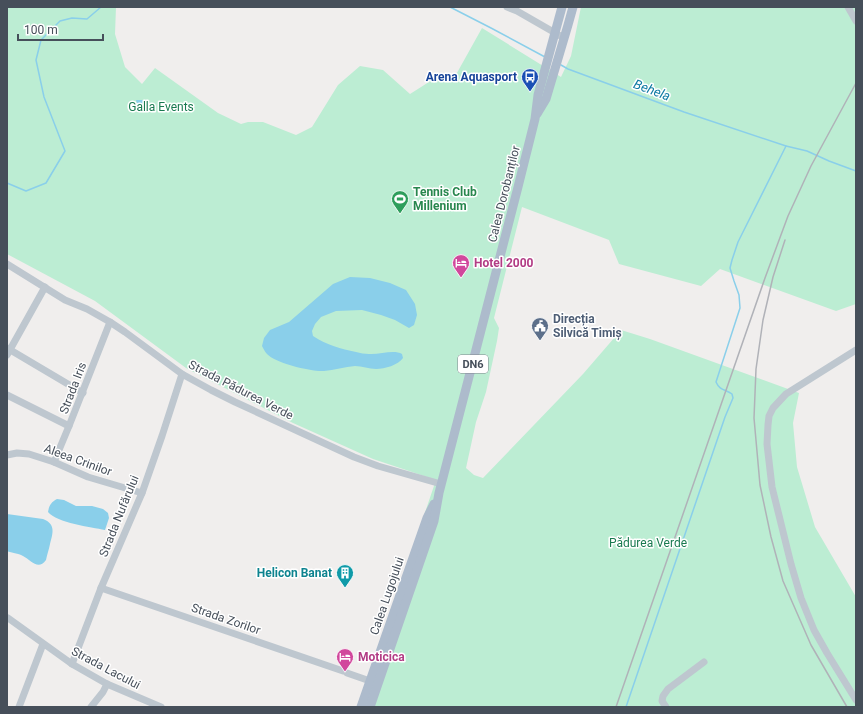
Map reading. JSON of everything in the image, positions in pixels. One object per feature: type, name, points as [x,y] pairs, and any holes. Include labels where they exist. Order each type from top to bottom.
[{"type":"main road","name":"Calea Dorobanților","points":[[440,489],[535,119],[546,98],[550,68],[549,53],[562,7]]},
{"type":"main road","name":"Calea Dorobanților","points":[[550,68],[558,57],[572,7]]},
{"type":"main road","name":"Calea Lugojului","points":[[361,707],[427,518],[440,489]]},
{"type":"main road","name":"Calea Lugojului","points":[[370,707],[434,521],[440,489]]},
{"type":"street","points":[[507,7],[517,11],[564,38]]},
{"type":"street","points":[[848,7],[856,20]]},
{"type":"street","name":"Strada Pădurea Verde","points":[[7,264],[65,300],[87,309],[110,322],[182,374],[235,402],[342,452],[440,489]]},
{"type":"street","points":[[45,287],[8,351],[83,393]]},
{"type":"street","name":"Strada Iris","points":[[54,462],[70,426],[110,322]]},
{"type":"street","points":[[856,350],[786,394],[778,402],[773,408],[770,416],[767,444],[772,487],[801,598],[817,636],[856,700]]},
{"type":"street","name":"Strada Nufărului","points":[[72,664],[101,588],[142,492],[182,374]]},
{"type":"street","points":[[7,395],[70,426]]},
{"type":"street","name":"Aleea Crinilor","points":[[7,455],[17,452],[29,454],[54,462],[88,477],[142,492]]},
{"type":"street","name":"Strada Zorilor","points":[[101,588],[370,681]]},
{"type":"street","name":"Strada Lacului","points":[[8,618],[72,664],[107,684],[162,707]]},
{"type":"street","points":[[19,707],[43,644]]},
{"type":"street","points":[[666,707],[662,701],[663,696],[668,689],[704,662]]},
{"type":"street","points":[[91,707],[103,692],[107,684]]},
{"type":"green space","name":"Pădurea Verde","points":[[7,7],[116,7],[115,34],[125,67],[142,84],[155,68],[218,113],[241,124],[248,122],[263,122],[296,135],[312,127],[338,85],[360,66],[383,70],[410,94],[440,75],[453,80],[482,28],[561,77],[571,56],[581,7],[856,7],[856,304],[836,311],[720,269],[701,286],[619,264],[609,240],[522,207],[494,318],[499,328],[497,341],[486,392],[476,422],[466,468],[474,475],[483,478],[583,374],[621,330],[799,393],[793,423],[797,467],[815,527],[856,597],[856,707],[359,707],[436,480],[373,459],[293,423],[186,368],[95,301],[7,254]]},
{"type":"water","points":[[136,100],[145,100],[146,106],[139,110]]},
{"type":"water","points":[[350,277],[370,278],[390,283],[406,290],[415,304],[417,315],[414,325],[409,328],[395,320],[362,310],[336,311],[321,317],[315,324],[312,331],[313,336],[345,350],[366,354],[395,352],[402,354],[403,358],[398,363],[380,369],[355,366],[328,371],[318,371],[285,364],[267,354],[262,346],[264,338],[270,330],[289,322],[333,284]]},
{"type":"water","points":[[57,499],[64,500],[76,506],[92,506],[103,509],[108,513],[109,518],[105,530],[66,522],[52,516],[48,510],[52,503]]},
{"type":"water","points":[[7,514],[43,519],[50,523],[52,526],[52,536],[46,560],[43,563],[40,565],[34,564],[21,555],[7,551]]},
{"type":"waterway","points":[[7,183],[26,191],[46,183],[65,151],[44,97],[36,60],[41,40],[60,21],[72,18],[87,19],[101,7]]},
{"type":"waterway","name":"Behela","points":[[450,7],[545,57]]},
{"type":"waterway","name":"Behela","points":[[561,65],[568,69],[684,112],[786,146],[807,151],[856,171]]},
{"type":"waterway","points":[[626,707],[725,417],[733,398],[732,394],[721,388],[716,382],[740,308],[739,295],[730,268],[732,260],[738,242],[786,146]]},
{"type":"railway","points":[[616,707],[765,278],[788,216],[811,166],[856,83]]},
{"type":"railway","points":[[785,240],[773,277],[763,320],[756,369],[754,418],[760,485],[771,537],[783,581],[811,645],[847,707]]},
{"type":"place","name":"Arena Aquasport","points":[[530,92]]},
{"type":"place","name":"Tennis Club Millenium","points":[[400,214]]},
{"type":"place","name":"Hotel 2000","points":[[461,278]]},
{"type":"place","name":"Direcția Silvică Timiș","points":[[540,341]]},
{"type":"place","name":"Helicon Banat","points":[[345,588]]},
{"type":"place","name":"Moticica","points":[[345,672]]},
{"type":"park label","name":"Galla Events","points":[[161,107]]}]
